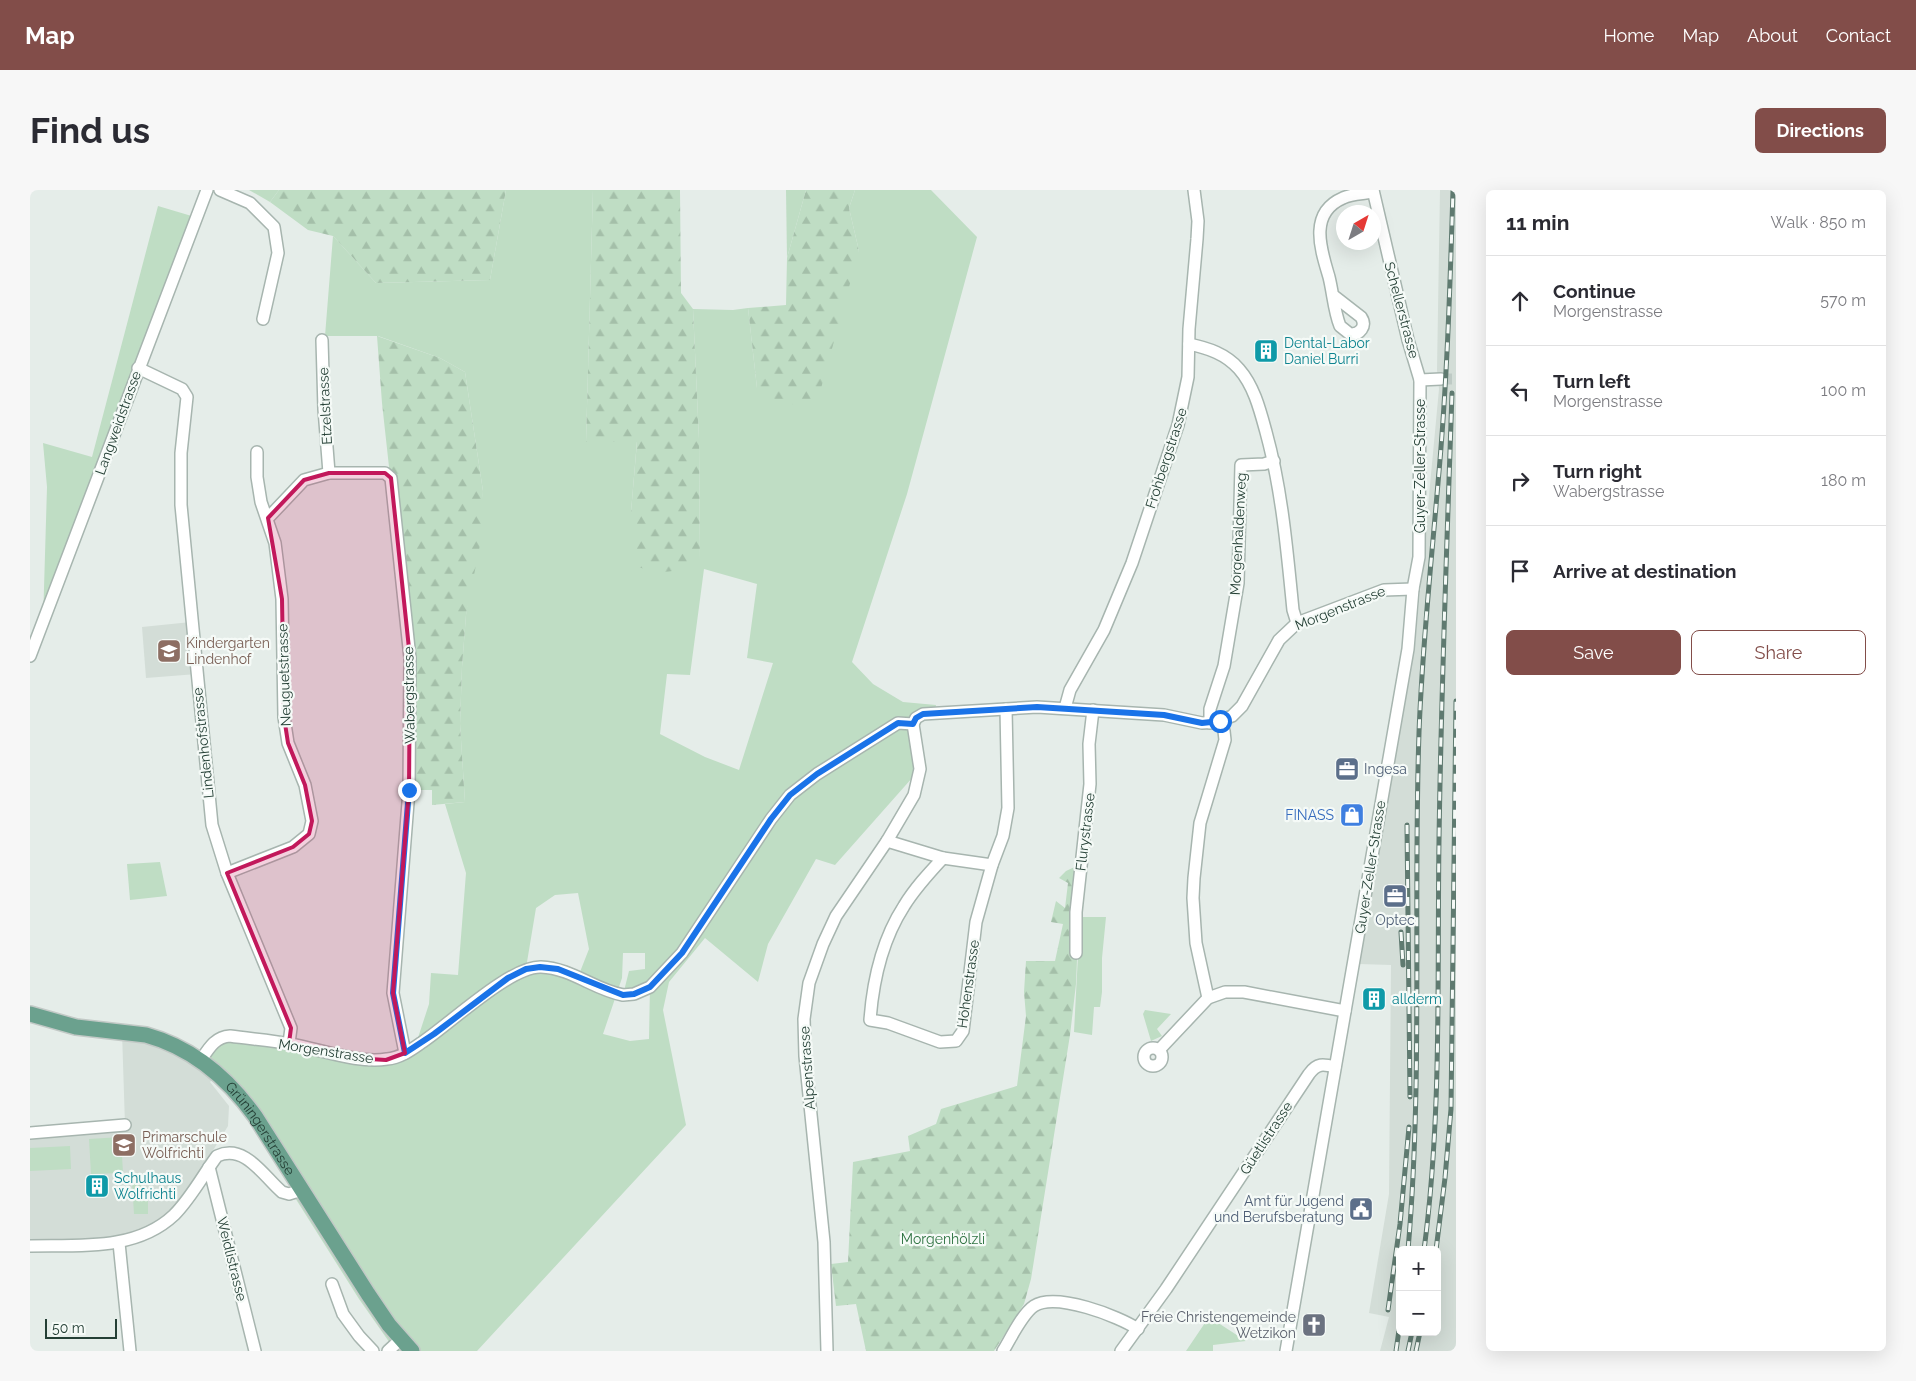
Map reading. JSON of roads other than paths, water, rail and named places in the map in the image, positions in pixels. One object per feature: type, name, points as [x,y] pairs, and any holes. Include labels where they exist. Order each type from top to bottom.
[{"type":"main road","name":"Grüningerstrasse","points":[[30,1014],[76,1027],[146,1035],[182,1048],[218,1073],[248,1106],[368,1294],[412,1351]]},
{"type":"street","name":"Langweidstrasse","points":[[30,656],[207,190]]},
{"type":"street","points":[[220,190],[250,204],[274,227],[278,253],[263,319]]},
{"type":"street","name":"Frohbergstrasse","points":[[1065,708],[1070,690],[1104,630],[1132,563],[1178,425],[1188,377],[1189,329],[1198,230],[1194,190]]},
{"type":"street","points":[[1334,296],[1321,247],[1320,226],[1331,206],[1342,193],[1373,191]]},
{"type":"street","name":"Schellerstrasse","points":[[1373,191],[1408,340],[1420,380]]},
{"type":"street","name":"Etzelstrasse","points":[[322,340],[324,409],[329,472]]},
{"type":"street","points":[[1189,344],[1216,351],[1239,368],[1250,383],[1274,461],[1281,498],[1293,610],[1297,623]]},
{"type":"street","name":"Lindenhofstrasse","points":[[138,368],[182,389],[187,397],[181,454],[180,505],[212,825],[227,873],[290,1028],[289,1043]]},
{"type":"street","points":[[1420,380],[1441,380]]},
{"type":"street","name":"Guyer-Zeller-Strasse","points":[[1286,1351],[1408,648],[1413,589],[1419,557],[1420,380]]},
{"type":"street","name":"Neuguetstrasse","points":[[227,873],[293,847],[309,834],[312,821],[305,785],[288,744],[284,717],[282,599],[275,543],[261,502],[257,477],[257,452]]},
{"type":"street","name":"Morgenhaldenweg","points":[[1215,722],[1210,709],[1224,666],[1238,583],[1241,465],[1264,464],[1274,461]]},
{"type":"street","name":"Wabergstrasse","points":[[268,518],[304,480],[329,472],[385,474],[391,478],[410,658],[409,790],[393,993],[405,1053]]},
{"type":"street","name":"Morgenstrasse","points":[[201,1060],[212,1044],[222,1037],[230,1036],[289,1043],[353,1058],[386,1060],[405,1053],[434,1034],[508,978],[526,969],[540,967],[558,969],[623,995],[634,994],[650,987],[682,953],[771,819],[790,795],[817,774],[898,723],[913,724],[916,718],[923,714],[1037,707],[1164,715],[1215,722],[1232,716],[1242,706],[1279,640],[1297,623],[1384,590],[1413,589]]},
{"type":"street","name":"Höhenstrasse","points":[[943,858],[903,906],[890,930],[872,990],[870,1020],[888,1023],[940,1042],[956,1041],[963,1031],[976,922],[992,865],[1003,836],[1008,808],[1006,709]]},
{"type":"street","name":"Flurystrasse","points":[[1076,954],[1076,912],[1090,784],[1089,744],[1093,710]]},
{"type":"street","points":[[1208,998],[1196,943],[1194,892],[1200,823],[1224,740],[1224,731],[1215,722]]},
{"type":"street","name":"Alpenstrasse","points":[[827,1351],[824,1242],[804,1056],[804,1019],[809,984],[823,944],[836,916],[887,841],[914,795],[920,769],[913,724]]},
{"type":"street","points":[[887,841],[943,858],[992,865]]},
{"type":"street","points":[[1159,1050],[1208,998],[1225,992],[1244,992],[1345,1011]]},
{"type":"street","name":"Güetlistrasse","points":[[1121,1351],[1138,1329],[1313,1068],[1320,1064],[1335,1066]]},
{"type":"street","points":[[30,1133],[125,1125]]},
{"type":"street","points":[[30,1246],[119,1242],[140,1236],[166,1222],[180,1208],[217,1156],[227,1152],[236,1153],[246,1158],[282,1192],[289,1194],[302,1190]]},
{"type":"street","name":"Weidlistrasse","points":[[209,1167],[255,1351]]},
{"type":"street","points":[[119,1242],[130,1351]]},
{"type":"street","points":[[332,1284],[343,1314],[373,1351]]},
{"type":"street","points":[[1003,1351],[1026,1314],[1036,1305],[1042,1303],[1060,1302],[1097,1310],[1124,1320],[1138,1329]]},
{"type":"street","points":[[388,1351],[401,1339]]},
{"type":"tunnel","points":[[1441,379],[1456,379]]},
{"type":"railway","points":[[1408,1246],[1415,1121],[1417,798],[1420,702],[1444,410],[1453,190]]},
{"type":"railway","points":[[1424,1246],[1434,1148],[1438,1046],[1441,729],[1452,393]]},
{"type":"railway","points":[[1436,1246],[1451,1109],[1456,701]]},
{"type":"railway","points":[[1407,825],[1410,1097]]},
{"type":"railway","points":[[1401,932],[1403,965]]},
{"type":"railway","points":[[1388,1310],[1400,1224],[1409,1127]]},
{"type":"railway","points":[[1396,1351],[1398,1336]]},
{"type":"railway","points":[[1408,1351],[1411,1336]]},
{"type":"railway","points":[[1416,1351],[1419,1336]]},
{"type":"place","name":"Dental-Labor Daniel Burri","points":[[1266,351]]},
{"type":"place","name":"Kindergarten Lindenhof","points":[[169,651]]},
{"type":"place","name":"Ingesa","points":[[1347,769]]},
{"type":"place","name":"FINASS","points":[[1352,815]]},
{"type":"place","name":"Optec","points":[[1395,896]]},
{"type":"place","name":"allderm","points":[[1374,999]]},
{"type":"place","name":"Primarschule Wolfrichti","points":[[124,1145]]},
{"type":"place","name":"Schulhaus Wolfrichti","points":[[97,1186]]},
{"type":"place","name":"Amt für Jugend und Berufsberatung","points":[[1361,1209]]},
{"type":"place","name":"Freie Christengemeinde Wetzikon","points":[[1314,1325]]},
{"type":"park label","name":"Morgenhölzli","points":[[943,1239]]}]
